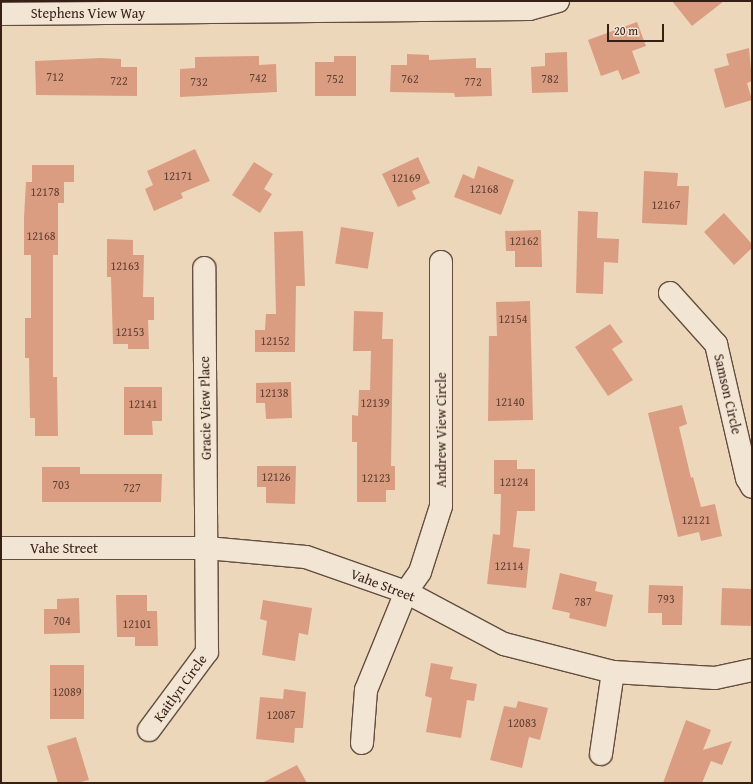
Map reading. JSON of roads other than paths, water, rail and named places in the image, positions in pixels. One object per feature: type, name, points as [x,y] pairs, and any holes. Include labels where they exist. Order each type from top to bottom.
[{"type":"street","name":"Stephens View Way","points":[[1,14],[529,10],[558,1]]},
{"type":"street","name":"Andrew View Circle","points":[[362,743],[366,690],[406,592],[420,572],[441,506],[441,262]]},
{"type":"street","name":"Gracie View Place","points":[[204,268],[207,548]]},
{"type":"street","name":"Samson Circle","points":[[670,293],[716,344],[747,478],[752,487]]},
{"type":"street","name":"Vahe Street","points":[[1,548],[207,548],[306,557],[406,592],[504,644],[613,672],[715,678],[752,670]]},
{"type":"street","name":"Kaitlyn Circle","points":[[149,730],[207,652],[207,548]]},
{"type":"street","points":[[601,754],[613,672]]}]
